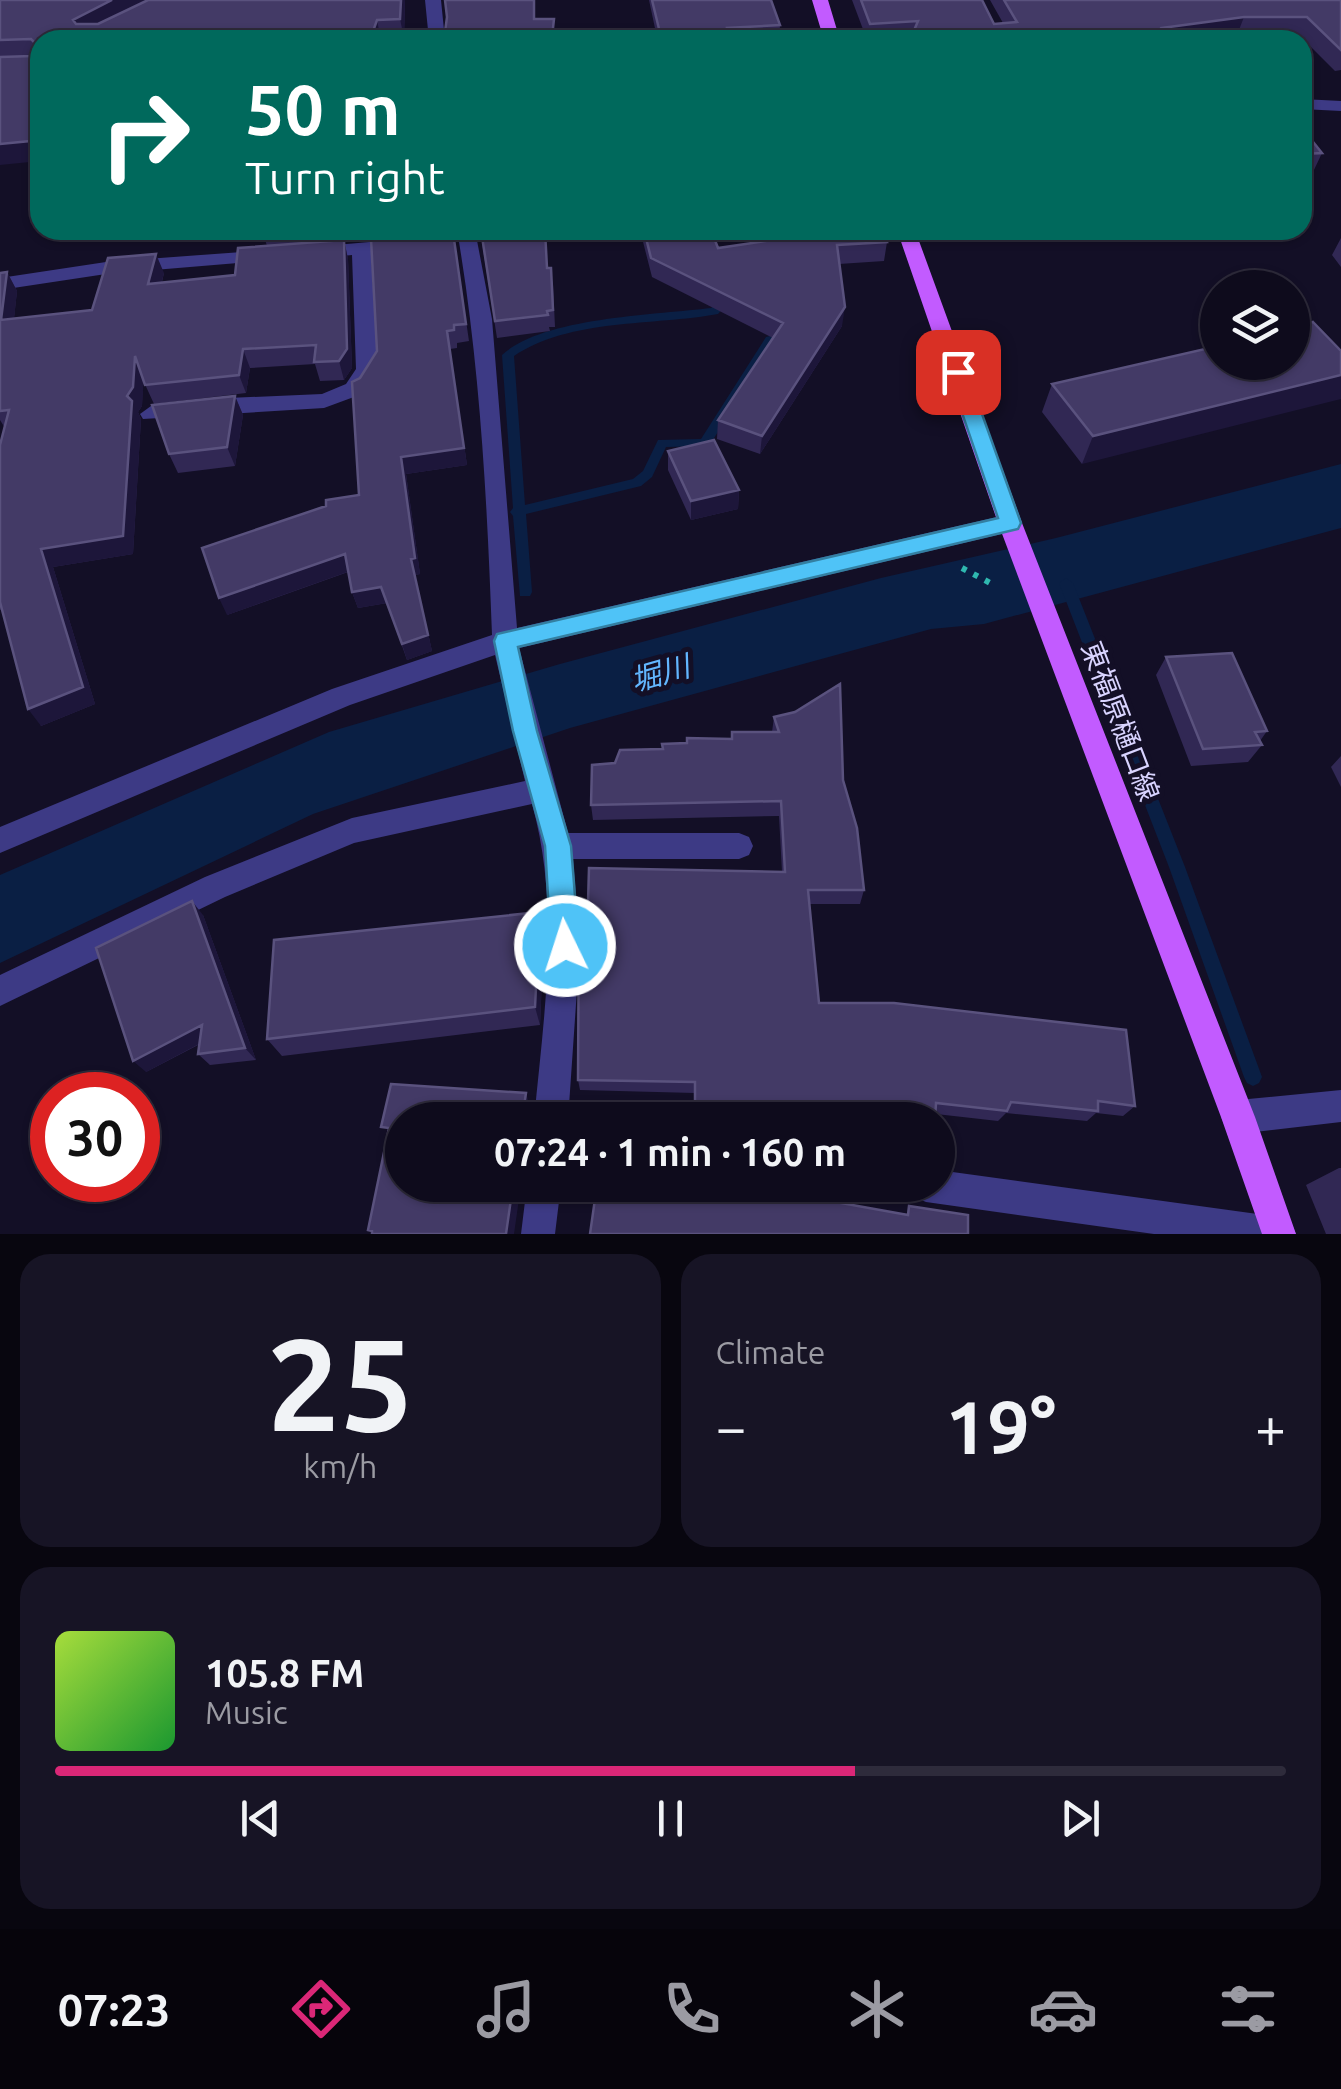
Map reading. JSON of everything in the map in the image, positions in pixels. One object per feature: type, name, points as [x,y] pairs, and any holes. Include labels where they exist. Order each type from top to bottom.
[{"type":"main road","points":[[820,0],[829,30]]},
{"type":"main road","name":"東福原樋口線","points":[[910,240],[1013,530],[1238,1116],[1279,1234]]},
{"type":"street","points":[[434,0],[436,30]]},
{"type":"street","points":[[1312,105],[1341,106]]},
{"type":"street","points":[[0,284],[106,268],[437,240]]},
{"type":"street","points":[[455,240],[482,319],[506,641],[525,731],[558,846],[565,946],[553,1102]]},
{"type":"street","points":[[151,414],[324,400],[354,389],[367,369],[361,249]]},
{"type":"street","points":[[0,840],[341,696],[506,641],[1013,530]]},
{"type":"street","points":[[0,991],[214,887],[352,831],[542,783]]},
{"type":"street","points":[[558,846],[739,846]]},
{"type":"street","points":[[1238,1116],[1341,1106]]},
{"type":"street","points":[[955,1189],[1279,1234]]},
{"type":"street","points":[[538,1234],[542,1202]]},
{"type":"water","name":"堀川","points":[[1341,464],[1341,528],[984,624],[931,629],[570,728],[313,814],[0,963],[0,875],[329,732],[560,664],[881,578],[1056,538]]},
{"type":"building","points":[[0,0],[112,0],[73,20],[76,24],[98,24],[148,0],[401,0],[400,19],[377,20],[374,30],[30,30],[30,39],[0,40]]},
{"type":"building","points":[[445,0],[534,0],[534,19],[554,19],[553,30],[445,30]]},
{"type":"building","points":[[652,0],[771,0],[780,25],[659,30]]},
{"type":"building","points":[[861,0],[982,0],[994,24],[1017,22],[1004,0],[1341,0],[1341,50],[1307,17],[1244,17],[1164,30],[914,30],[918,21],[870,24]]},
{"type":"building","points":[[30,56],[30,141],[0,144],[0,57]]},
{"type":"building","points":[[1312,140],[1322,153],[1312,154]]},
{"type":"building","points":[[344,240],[347,349],[339,361],[314,362],[316,345],[243,349],[239,375],[145,385],[135,356],[133,387],[127,396],[132,401],[123,536],[41,549],[83,687],[28,709],[0,602],[0,445],[9,410],[0,411],[0,273],[7,272],[1,320],[92,310],[108,258],[156,254],[148,284],[235,275],[238,248]]},
{"type":"building","points":[[371,240],[454,240],[466,324],[454,325],[454,330],[447,331],[464,448],[401,457],[415,558],[411,559],[428,635],[402,644],[381,587],[352,592],[345,554],[219,598],[202,548],[326,506],[326,500],[359,495],[352,382],[360,378],[377,351]]},
{"type":"building","points":[[483,240],[546,240],[553,310],[547,311],[548,315],[495,321]]},
{"type":"building","points":[[646,240],[715,240],[718,248],[773,240],[887,242],[837,245],[845,307],[762,436],[718,420],[783,323],[651,258]]},
{"type":"building","points":[[1310,323],[1341,351],[1341,375],[1093,436],[1052,384],[1200,350],[1200,380],[1310,380]]},
{"type":"building","points":[[235,396],[227,447],[169,454],[152,405]]},
{"type":"building","points":[[714,440],[739,490],[691,501],[668,451]]},
{"type":"building","points":[[1232,653],[1267,731],[1255,732],[1262,745],[1203,749],[1166,657]]},
{"type":"building","points":[[840,684],[843,780],[857,828],[864,890],[808,890],[819,1003],[894,1003],[1126,1030],[1135,1106],[1098,1101],[1098,1111],[1011,1102],[1007,1111],[955,1105],[955,1102],[695,1101],[695,1082],[578,1080],[579,904],[588,903],[589,868],[785,872],[781,801],[591,805],[592,765],[615,763],[620,750],[663,749],[662,744],[687,743],[687,738],[732,739],[732,732],[779,732],[774,717],[795,712]]},
{"type":"building","points":[[192,901],[245,1048],[198,1054],[202,1025],[133,1061],[96,948]]},
{"type":"building","points":[[540,912],[535,1007],[267,1039],[274,940]]},
{"type":"building","points":[[391,1084],[526,1093],[525,1102],[387,1102]]},
{"type":"building","points":[[385,1147],[385,1202],[511,1202],[506,1234],[372,1234],[368,1230]]},
{"type":"building","points":[[595,1202],[836,1202],[908,1215],[909,1206],[968,1215],[968,1234],[590,1234]]},
{"type":"waterway","points":[[758,255],[767,240]]},
{"type":"waterway","points":[[519,511],[508,355],[524,344],[574,329],[714,311],[728,297]]},
{"type":"waterway","points":[[519,511],[637,483],[648,474],[662,443],[705,443],[770,340]]},
{"type":"waterway","points":[[519,511],[525,592]]},
{"type":"waterway","points":[[1066,583],[1177,867],[1253,1077]]},
{"type":"route","points":[[565,946],[558,846],[525,731],[506,641],[1010,523],[958,372]]}]
